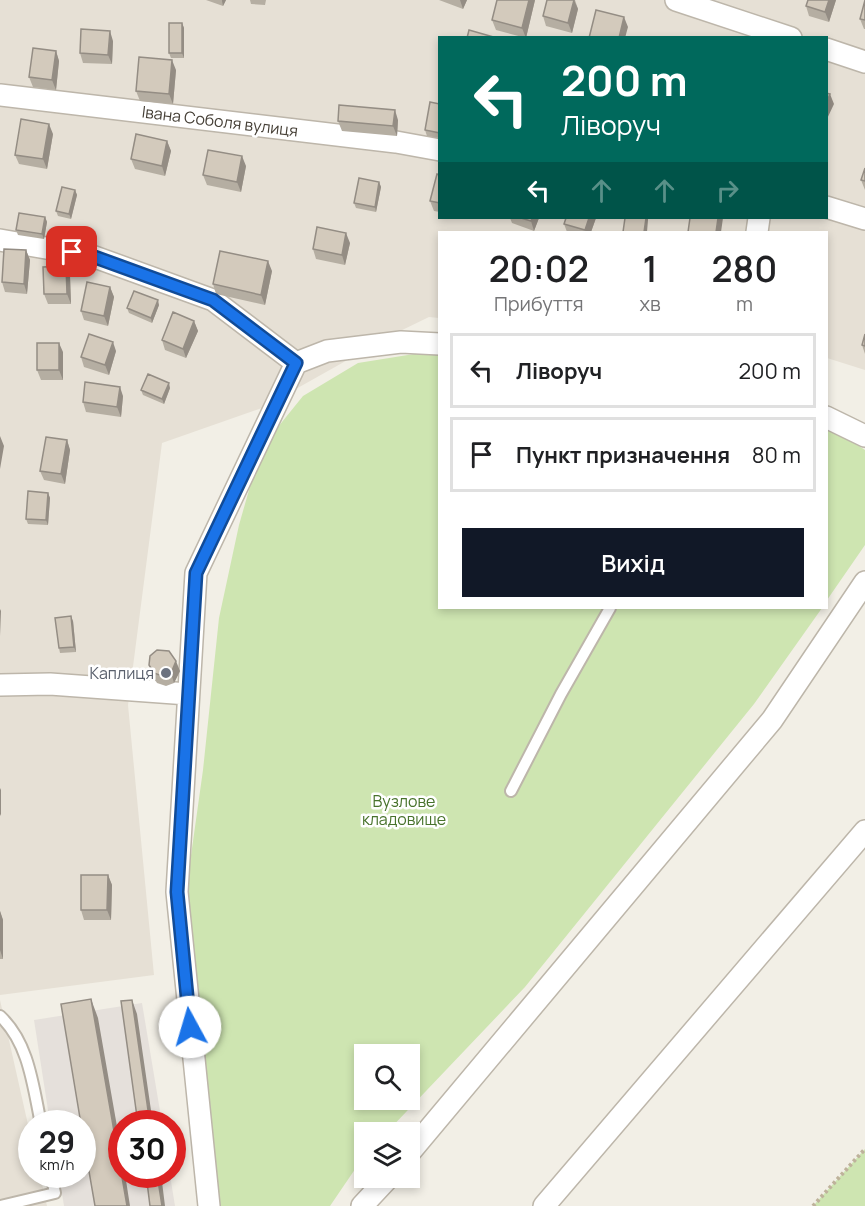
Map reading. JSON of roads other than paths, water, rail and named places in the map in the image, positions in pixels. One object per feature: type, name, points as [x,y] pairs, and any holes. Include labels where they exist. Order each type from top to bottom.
[{"type":"street","points":[[676,0],[787,36]]},
{"type":"street","points":[[828,50],[865,62]]},
{"type":"street","name":"Івана Соболя вулиця","points":[[0,97],[396,142],[438,150]]},
{"type":"street","points":[[828,208],[865,219]]},
{"type":"street","points":[[0,240],[92,256],[213,300],[296,363]]},
{"type":"street","points":[[209,1206],[177,892],[196,573],[296,363],[327,351],[400,342],[438,344]]},
{"type":"street","points":[[828,418],[865,436]]},
{"type":"street","points":[[420,1140],[772,720],[865,582]]},
{"type":"street","points":[[0,685],[50,684],[188,694]]},
{"type":"street","points":[[544,1206],[865,831]]},
{"type":"street","points":[[362,1206],[379,1188]]},
{"type":"lane","points":[[511,791],[608,609]]},
{"type":"lane","points":[[0,1016],[11,1027],[28,1064],[37,1110]]},
{"type":"lane","points":[[1,1206],[55,1193],[54,1188]]},
{"type":"place","name":"Каплиця","points":[[166,673]]},
{"type":"park label","name":"Вузлове кладовище","points":[[404,810]]}]
